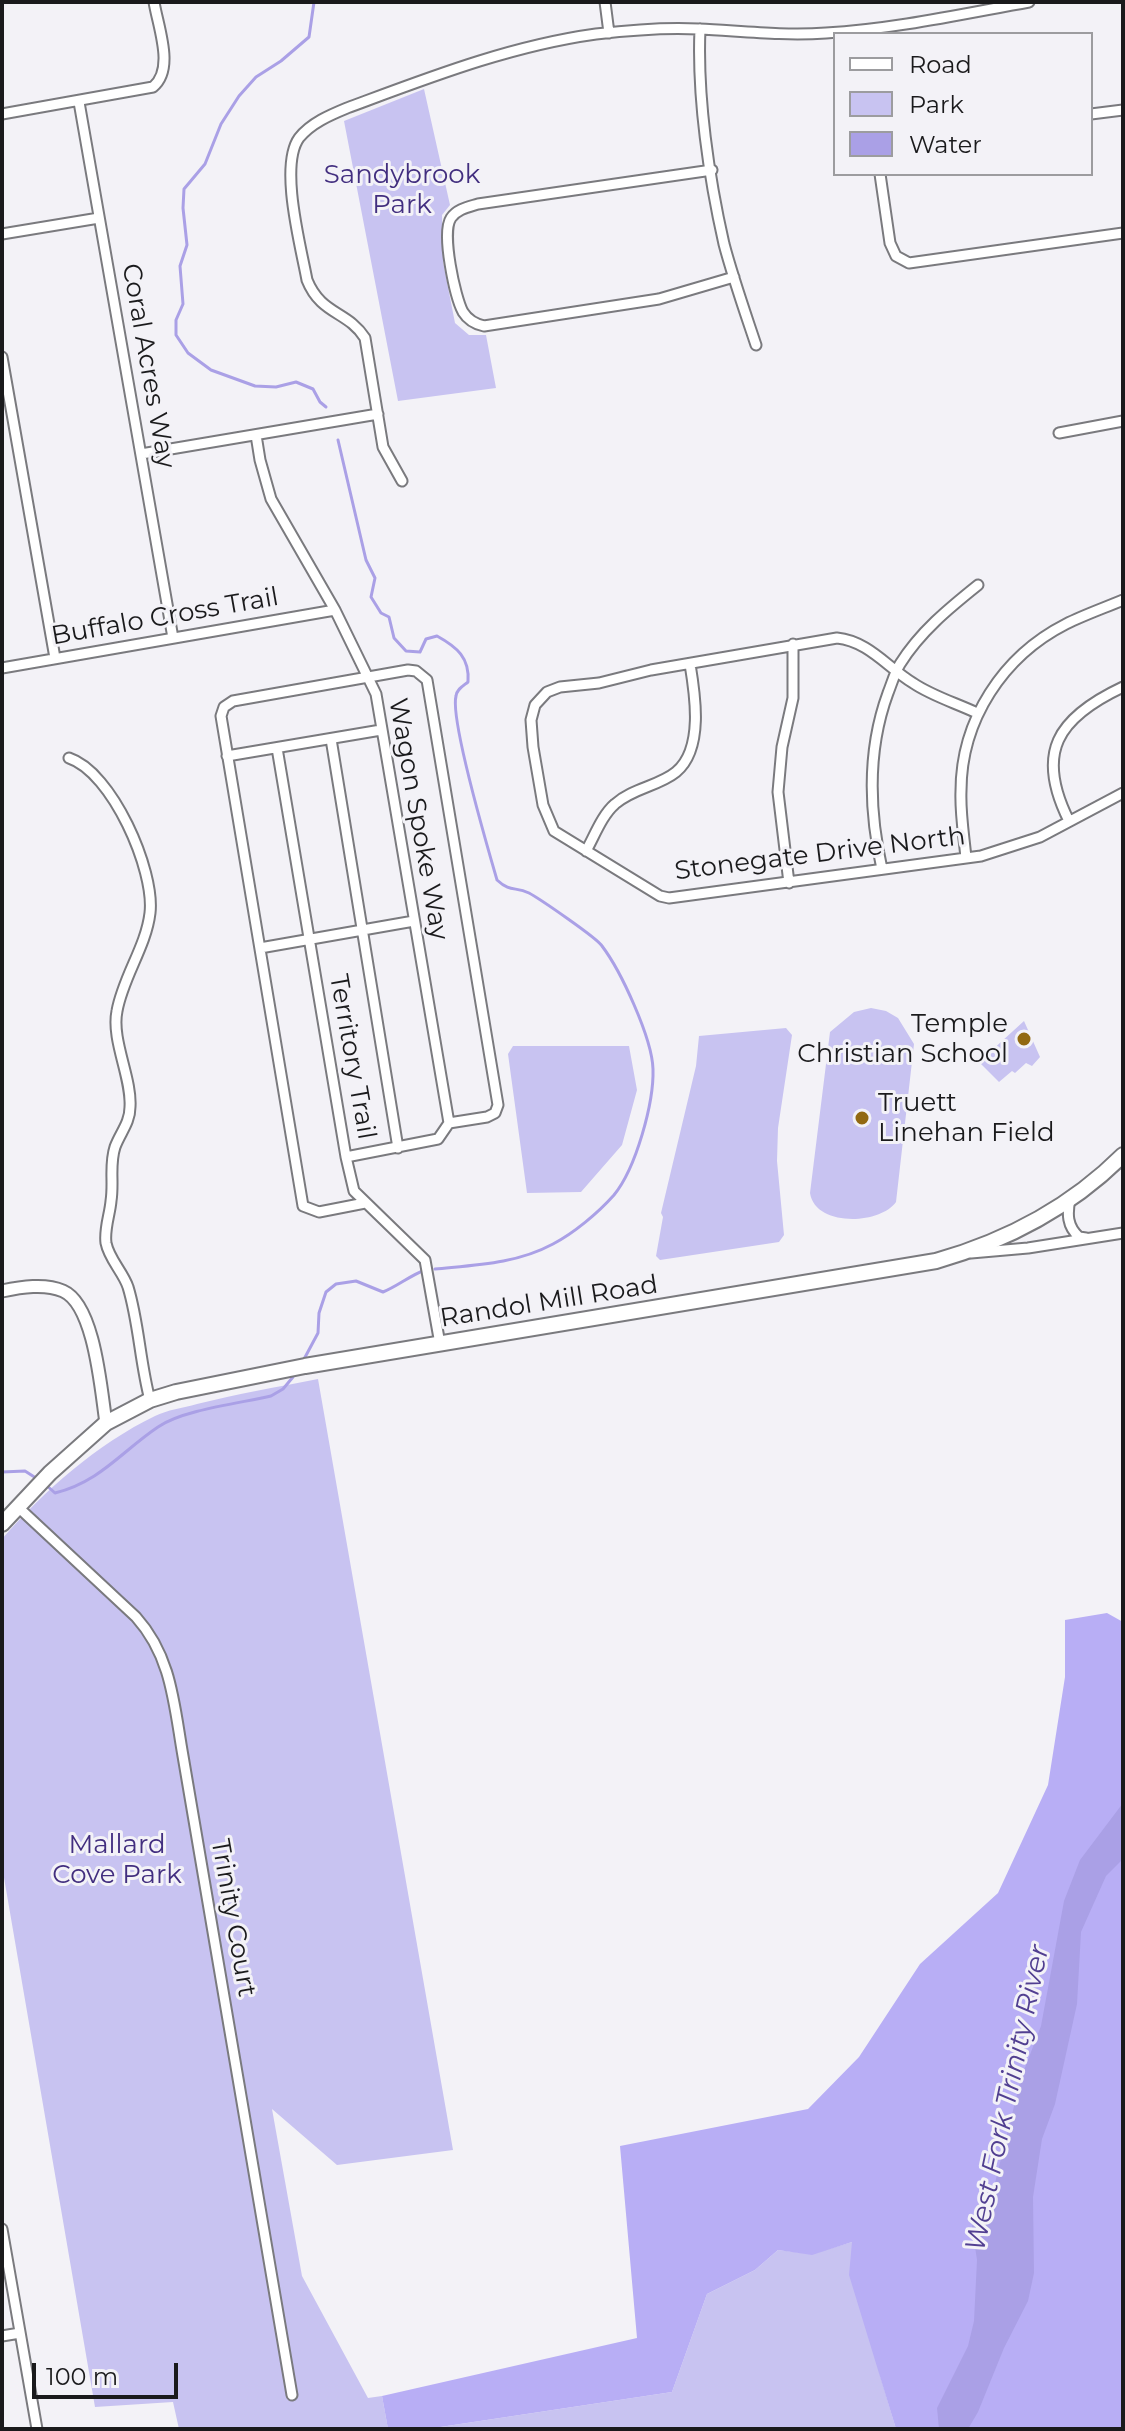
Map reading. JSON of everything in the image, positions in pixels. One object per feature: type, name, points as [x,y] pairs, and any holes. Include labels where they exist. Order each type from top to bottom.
[{"type":"main road","name":"Randol Mill Road","points":[[2,1524],[50,1473],[106,1423],[150,1400],[212,1383],[901,1269],[963,1253],[1004,1237],[1070,1199],[1096,1181],[1123,1155]]},
{"type":"street","points":[[2,114],[153,87],[163,74],[165,63],[154,2]]},
{"type":"street","points":[[605,2],[609,33]]},
{"type":"street","points":[[836,32],[880,28],[1029,2]]},
{"type":"street","points":[[402,481],[383,447],[365,338],[358,327],[322,305],[307,280],[292,188],[292,160],[297,141],[326,117],[488,56],[609,33],[654,28],[762,35],[833,32]]},
{"type":"street","points":[[700,29],[700,88],[724,244],[756,345]]},
{"type":"street","name":"Coral Acres Way","points":[[79,102],[173,638]]},
{"type":"street","points":[[1093,114],[1123,110]]},
{"type":"street","points":[[712,170],[478,204],[462,209],[452,216],[447,231],[453,274],[462,311],[477,325],[484,326],[659,299],[734,277]]},
{"type":"street","points":[[880,176],[890,243],[896,256],[909,263],[1123,233]]},
{"type":"street","points":[[2,234],[99,218]]},
{"type":"street","points":[[2,357],[55,658]]},
{"type":"street","points":[[141,454],[378,414]]},
{"type":"street","points":[[1059,433],[1123,421]]},
{"type":"street","name":"Wagon Spoke Way","points":[[256,435],[271,499],[335,610],[376,694],[449,1123]]},
{"type":"street","points":[[882,869],[872,812],[871,784],[878,727],[896,672],[936,618],[978,585]]},
{"type":"street","points":[[966,858],[960,790],[967,740],[977,713],[1018,658],[1045,637],[1066,624],[1123,600]]},
{"type":"street","name":"Buffalo Cross Trail","points":[[2,668],[335,610]]},
{"type":"street","points":[[586,851],[614,804],[632,792],[676,772],[688,756],[695,731],[696,697],[690,664],[793,644],[850,639],[915,685],[977,713]]},
{"type":"street","points":[[789,883],[778,792],[782,747],[793,698],[793,644]]},
{"type":"street","name":"Stonegate Drive North","points":[[690,664],[599,683],[560,687],[547,692],[533,711],[533,747],[547,820],[554,831],[660,896],[669,898],[966,858],[1023,844],[1123,793]]},
{"type":"street","points":[[346,1157],[438,1139],[449,1123],[487,1117],[495,1113],[498,1105],[427,680],[423,675],[408,670],[233,701],[224,707],[221,716],[303,1206],[319,1212],[365,1203]]},
{"type":"street","points":[[1069,821],[1057,797],[1053,752],[1060,735],[1081,713],[1105,695],[1123,687]]},
{"type":"street","points":[[227,756],[381,730]]},
{"type":"street","points":[[331,739],[398,1148]]},
{"type":"street","name":"Territory Trail","points":[[277,748],[354,1191],[425,1260],[440,1344]]},
{"type":"street","points":[[69,758],[82,763],[95,777],[124,818],[146,875],[149,898],[146,931],[116,1016],[131,1106],[127,1125],[116,1143],[111,1161],[111,1202],[106,1243],[127,1284],[150,1400]]},
{"type":"street","points":[[260,948],[414,921]]},
{"type":"street","points":[[1070,1199],[1070,1226],[1079,1237],[1089,1239]]},
{"type":"street","points":[[963,1253],[997,1252],[1123,1233]]},
{"type":"street","points":[[2,1291],[39,1287],[62,1291],[76,1300],[91,1339],[106,1423]]},
{"type":"street","name":"Trinity Court","points":[[18,1507],[136,1617],[161,1651],[183,1756],[292,2395]]},
{"type":"street","points":[[2,2229],[37,2429]]},
{"type":"street","points":[[2,2336],[20,2333]]},
{"type":"green space","name":"Sandybrook Park","points":[[424,89],[450,205],[442,215],[443,262],[455,323],[469,335],[486,335],[496,388],[398,401],[344,121]]},
{"type":"green space","name":"Truett Linehan Field","points":[[871,1008],[898,1018],[914,1044],[896,1202],[877,1215],[849,1219],[823,1212],[814,1204],[810,1193],[830,1032],[854,1012]]},
{"type":"green space","points":[[1024,1021],[1040,1057],[1032,1066],[1026,1063],[999,1082],[979,1062]]},
{"type":"green space","points":[[786,1028],[792,1035],[778,1128],[777,1161],[784,1235],[779,1242],[660,1260],[656,1256],[663,1217],[661,1213],[696,1066],[699,1036]]},
{"type":"green space","points":[[513,1046],[629,1046],[637,1090],[622,1145],[581,1192],[527,1193],[508,1054]]},
{"type":"green space","name":"Mallard Cove Park","points":[[318,1379],[453,2150],[337,2165],[272,2109],[302,2276],[368,2398],[382,2396],[388,2429],[179,2429],[173,2402],[95,2407],[2,1866],[2,1539],[35,1503],[72,1470],[133,1427],[155,1416],[212,1400]]},
{"type":"green space","points":[[852,2242],[880,2375],[896,2429],[427,2429],[672,2392],[707,2294],[755,2270],[778,2250],[812,2254]]},
{"type":"shaded area","points":[[1107,1613],[1123,1622],[1123,2429],[896,2429],[849,2275],[852,2242],[812,2255],[778,2250],[755,2270],[707,2294],[672,2392],[427,2429],[388,2429],[382,2396],[637,2338],[620,2146],[808,2109],[859,2057],[920,1964],[998,1893],[1048,1785],[1065,1677],[1065,1620]]},
{"type":"water","points":[[1123,1803],[1123,1859],[1106,1876],[1081,1932],[1077,2004],[1055,2104],[1042,2139],[1033,2197],[1034,2273],[1028,2301],[968,2429],[939,2429],[937,2408],[968,2346],[974,2321],[977,2260],[972,2227],[979,2201],[995,2183],[1021,2078],[1041,2026],[1064,1901],[1080,1860]]},
{"type":"waterway","points":[[314,2],[309,37],[256,77],[239,96],[221,124],[205,164],[184,189],[187,245],[180,266],[183,304],[176,320],[176,335],[188,353],[211,370],[255,386],[276,387],[296,382],[313,389],[326,407]]},
{"type":"waterway","points":[[338,440],[366,560],[375,578],[371,597],[381,613],[389,617],[394,638],[406,651],[420,652],[426,639],[437,636],[451,644],[467,666],[468,682],[456,696],[456,709],[471,785],[497,880],[506,887],[535,897],[602,946],[634,1005],[647,1040],[653,1069],[642,1135],[630,1169],[601,1209],[569,1234],[539,1251],[495,1262],[435,1269]]},
{"type":"waterway","points":[[303,1361],[318,1333],[319,1313],[326,1292],[336,1284],[356,1281],[383,1292],[425,1270]]},
{"type":"waterway","points":[[45,1484],[55,1493],[71,1488],[98,1474],[169,1421],[271,1396],[283,1389],[293,1377]]},
{"type":"waterway","points":[[2,1472],[25,1471],[39,1480]]},
{"type":"place","name":"Temple Christian School","points":[[1024,1039]]},
{"type":"place","name":"Truett Linehan Field","points":[[862,1118]]},
{"type":"water label","name":"West Fork Trinity River","points":[[1008,2098]]}]
